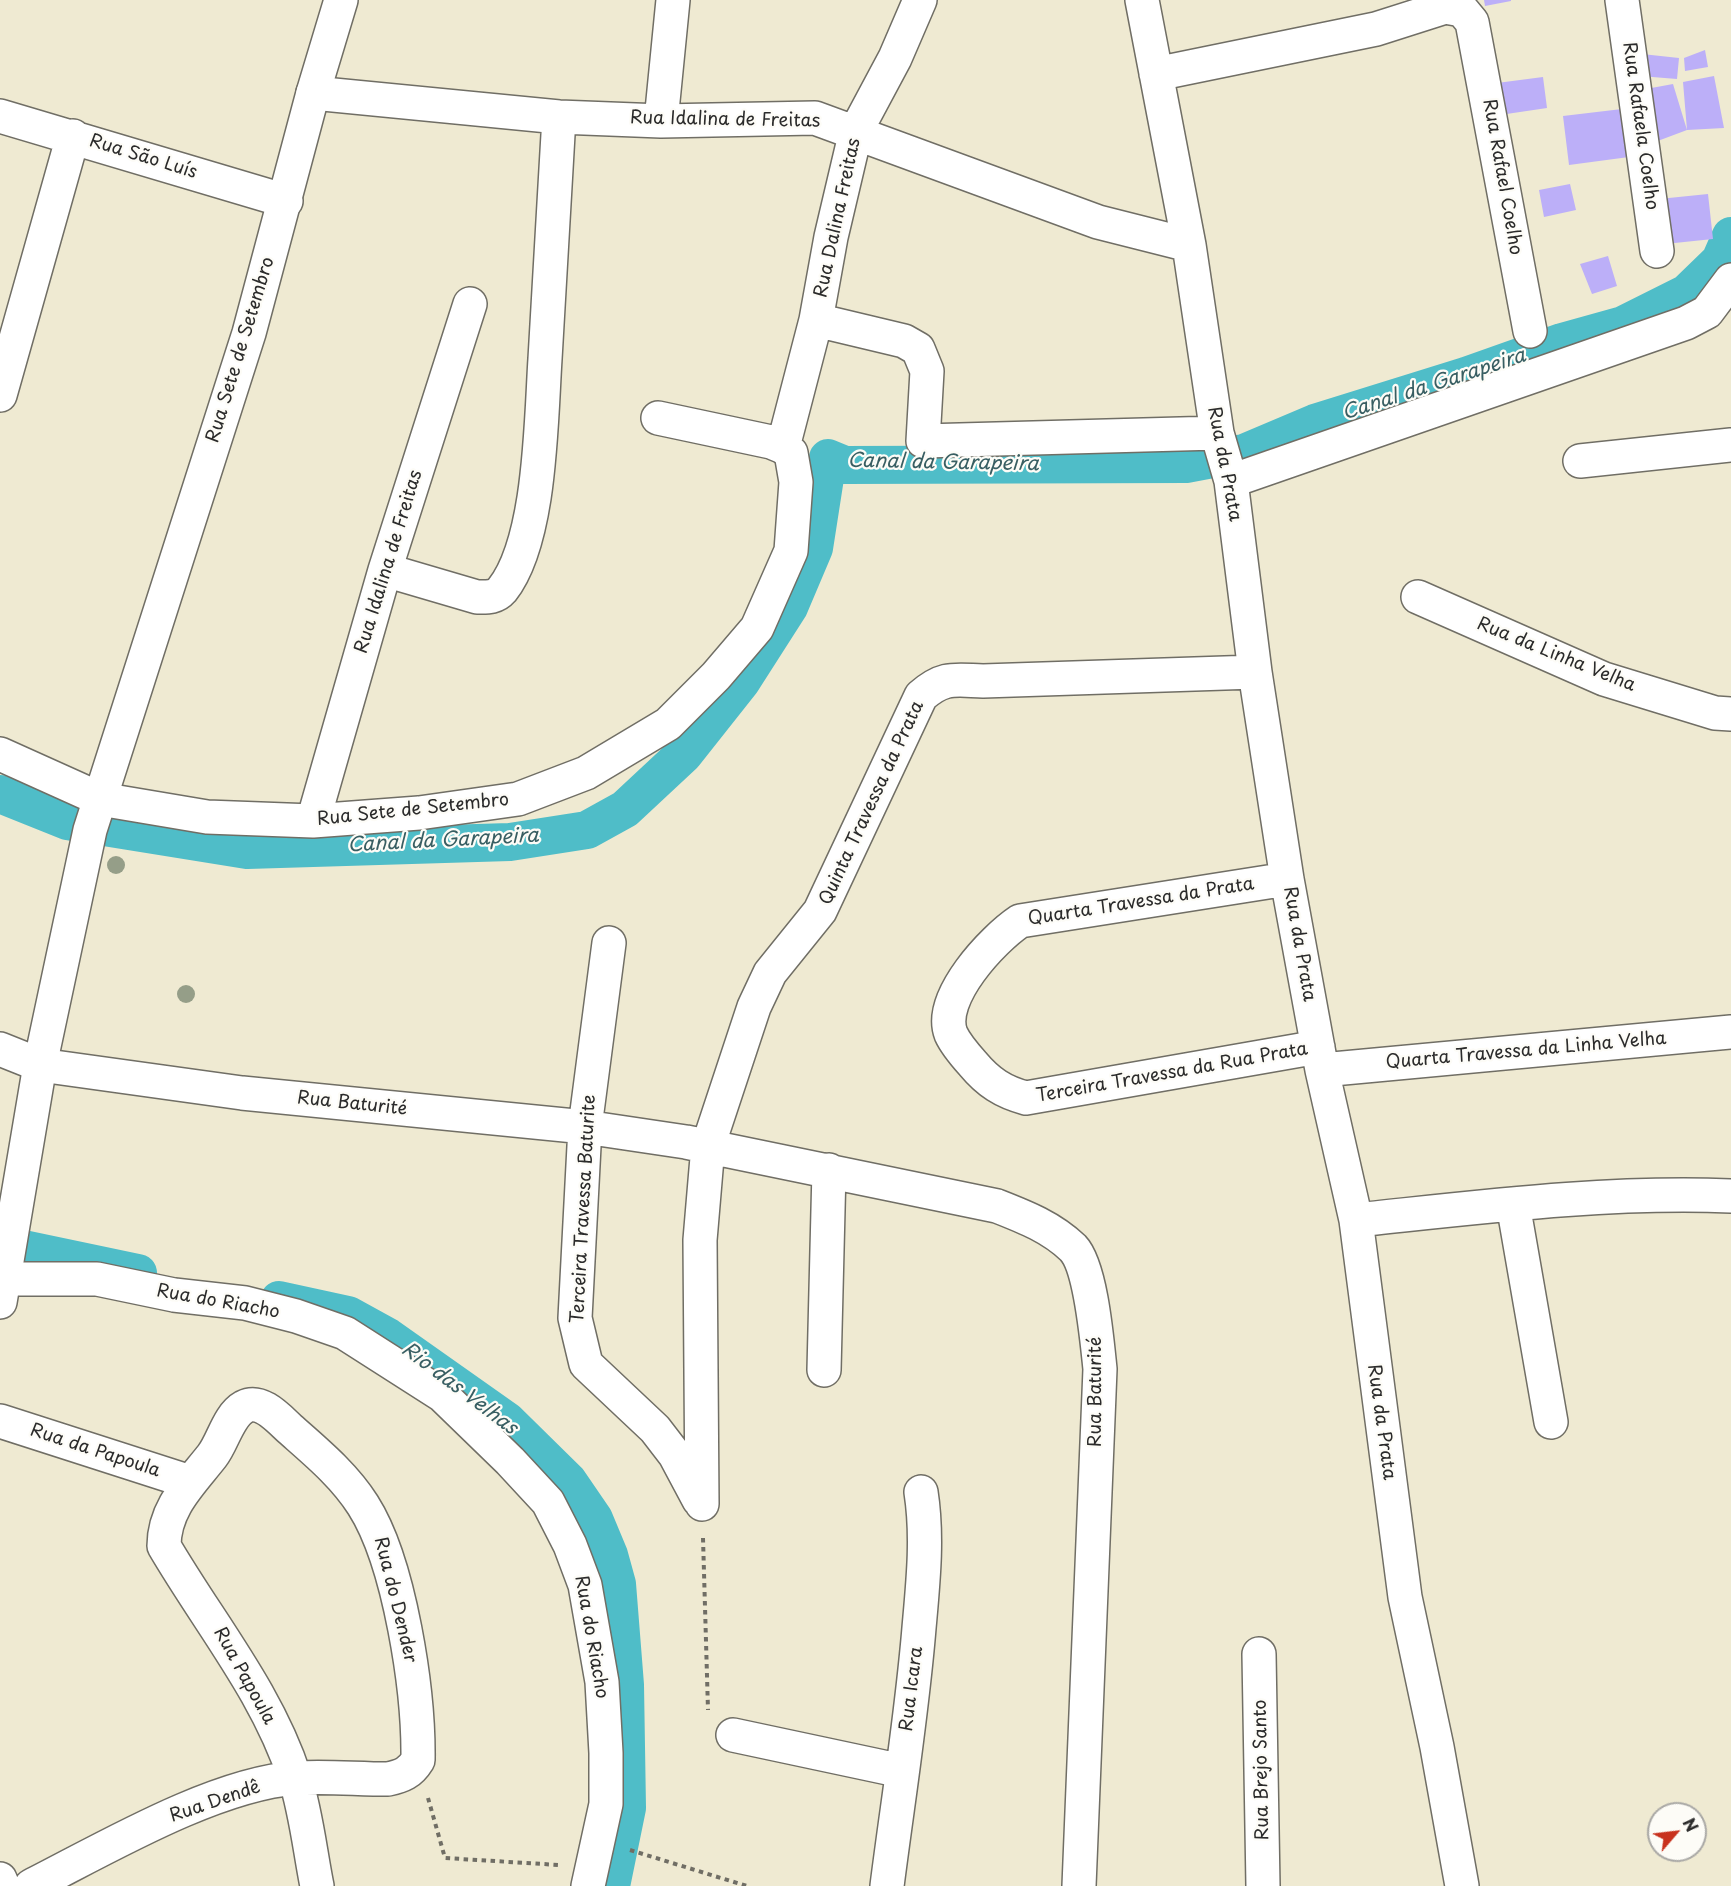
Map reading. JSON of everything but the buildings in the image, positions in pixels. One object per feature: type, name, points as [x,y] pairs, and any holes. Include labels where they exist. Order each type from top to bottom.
[{"type":"street","name":"Rua Sete de Setembro","points":[[3,1281],[40,1065],[95,814],[249,333],[313,93],[341,0]]},
{"type":"street","points":[[661,121],[673,0]]},
{"type":"street","name":"Rua Dalina Freitas","points":[[781,446],[816,320],[831,237],[856,131],[895,58],[920,0]]},
{"type":"street","name":"Rua da Prata","points":[[1142,0],[1189,245],[1287,879],[1320,1058],[1356,1220],[1405,1597],[1437,1747],[1462,1886]]},
{"type":"street","name":"Rua Rafaela Coelho","points":[[1622,0],[1657,251]]},
{"type":"street","name":"Rua Rafael Coelho","points":[[1156,74],[1376,30],[1444,8],[1462,10],[1472,22],[1530,331]]},
{"type":"street","name":"Rua Idalina de Freitas","points":[[313,93],[559,117],[661,121],[815,118],[856,131],[909,154],[1083,217],[1189,245]]},
{"type":"street","name":"Rua São Luís","points":[[0,116],[74,136],[285,201]]},
{"type":"street","points":[[385,570],[477,597],[491,597],[501,592],[513,571],[526,537],[537,466],[559,117]]},
{"type":"street","points":[[0,395],[74,136]]},
{"type":"street","points":[[816,320],[904,341],[918,349],[927,371],[923,441],[1223,455],[1686,323],[1707,312],[1731,280]]},
{"type":"street","name":"Rua Idalina de Freitas","points":[[313,821],[385,570],[470,304]]},
{"type":"street","points":[[658,418],[781,446]]},
{"type":"street","points":[[1580,461],[1731,445]]},
{"type":"street","name":"Rua Sete de Setembro","points":[[95,814],[313,821],[419,813],[518,799],[586,773],[668,724],[716,676],[757,628],[791,551],[796,482],[793,457],[781,446]]},
{"type":"street","name":"Rua da Linha Velha","points":[[1418,597],[1604,679],[1715,713],[1731,714]]},
{"type":"street","name":"Quinta Travessa da Prata","points":[[708,1146],[754,1007],[770,973],[820,911],[911,715],[928,690],[946,680],[983,681],[1255,672]]},
{"type":"street","points":[[0,754],[95,814]]},
{"type":"street","name":"Quarta Travessa da Prata","points":[[1026,1098],[1007,1093],[981,1074],[951,1033],[948,1016],[959,990],[979,956],[1000,934],[1020,921],[1287,879]]},
{"type":"street","name":"Terceira Travessa Baturite","points":[[609,944],[585,1127],[575,1318],[586,1364],[655,1429],[675,1455],[702,1504]]},
{"type":"street","name":"Quarta Travessa da Linha Velha","points":[[1320,1058],[1731,1032]]},
{"type":"street","name":"Rua Baturité","points":[[0,1049],[40,1065],[242,1093],[585,1127],[708,1146],[997,1206],[1041,1223],[1075,1250],[1086,1278],[1096,1324],[1100,1368],[1079,1886]]},
{"type":"street","name":"Terceira Travessa da Rua Prata","points":[[1026,1098],[1320,1058]]},
{"type":"street","points":[[702,1504],[700,1240],[708,1146]]},
{"type":"street","points":[[824,1370],[829,1170]]},
{"type":"street","points":[[1356,1220],[1513,1204],[1663,1194],[1731,1196]]},
{"type":"street","points":[[1513,1204],[1551,1422]]},
{"type":"street","name":"Rua do Riacho","points":[[3,1281],[97,1279],[174,1295],[245,1303],[296,1316],[345,1333],[442,1395],[510,1461],[548,1502],[570,1545],[585,1585],[602,1682],[606,1753],[606,1804],[591,1876]]},
{"type":"street","name":"Rua do Dender","points":[[190,1482],[217,1450],[237,1412],[246,1406],[253,1405],[273,1414],[322,1458],[362,1503],[375,1525],[390,1570],[413,1668],[415,1765]]},
{"type":"street","name":"Rua da Papoula","points":[[0,1421],[190,1482]]},
{"type":"street","name":"Rua Papoula","points":[[190,1482],[170,1512],[164,1529],[164,1546],[230,1645],[253,1686],[296,1778],[317,1886]]},
{"type":"street","name":"Rua Icara","points":[[887,1886],[914,1683],[924,1576],[924,1514],[921,1492]]},
{"type":"street","name":"Rua Brejo Santo","points":[[1259,1654],[1263,1886]]},
{"type":"street","points":[[733,1735],[902,1771]]},
{"type":"street","name":"Rua Dendê","points":[[31,1886],[153,1824],[262,1784],[296,1778],[388,1779],[402,1776],[415,1765]]},
{"type":"street","points":[[0,1879],[3,1886]]},
{"type":"path","points":[[702,1504],[708,1710],[714,1726],[719,1731],[733,1735]]},
{"type":"path","points":[[415,1765],[445,1858],[591,1876]]},
{"type":"path","points":[[635,1852],[747,1886]]},
{"type":"waterway","name":"Canal da Garapeira","points":[[0,794],[67,821],[247,850],[510,842],[587,830],[625,809],[684,754],[741,682],[789,607],[814,548],[828,458],[845,465],[1186,464],[1244,453],[1315,423],[1466,376],[1562,342],[1623,325],[1687,293],[1720,261],[1731,236]]},
{"type":"waterway","name":"Rio das Velhas","points":[[0,1244],[138,1273]]},
{"type":"waterway","name":"Rio das Velhas","points":[[279,1300],[348,1315],[388,1337],[507,1421],[568,1481],[594,1519],[609,1555],[617,1584],[625,1685],[627,1808],[611,1886]]}]
